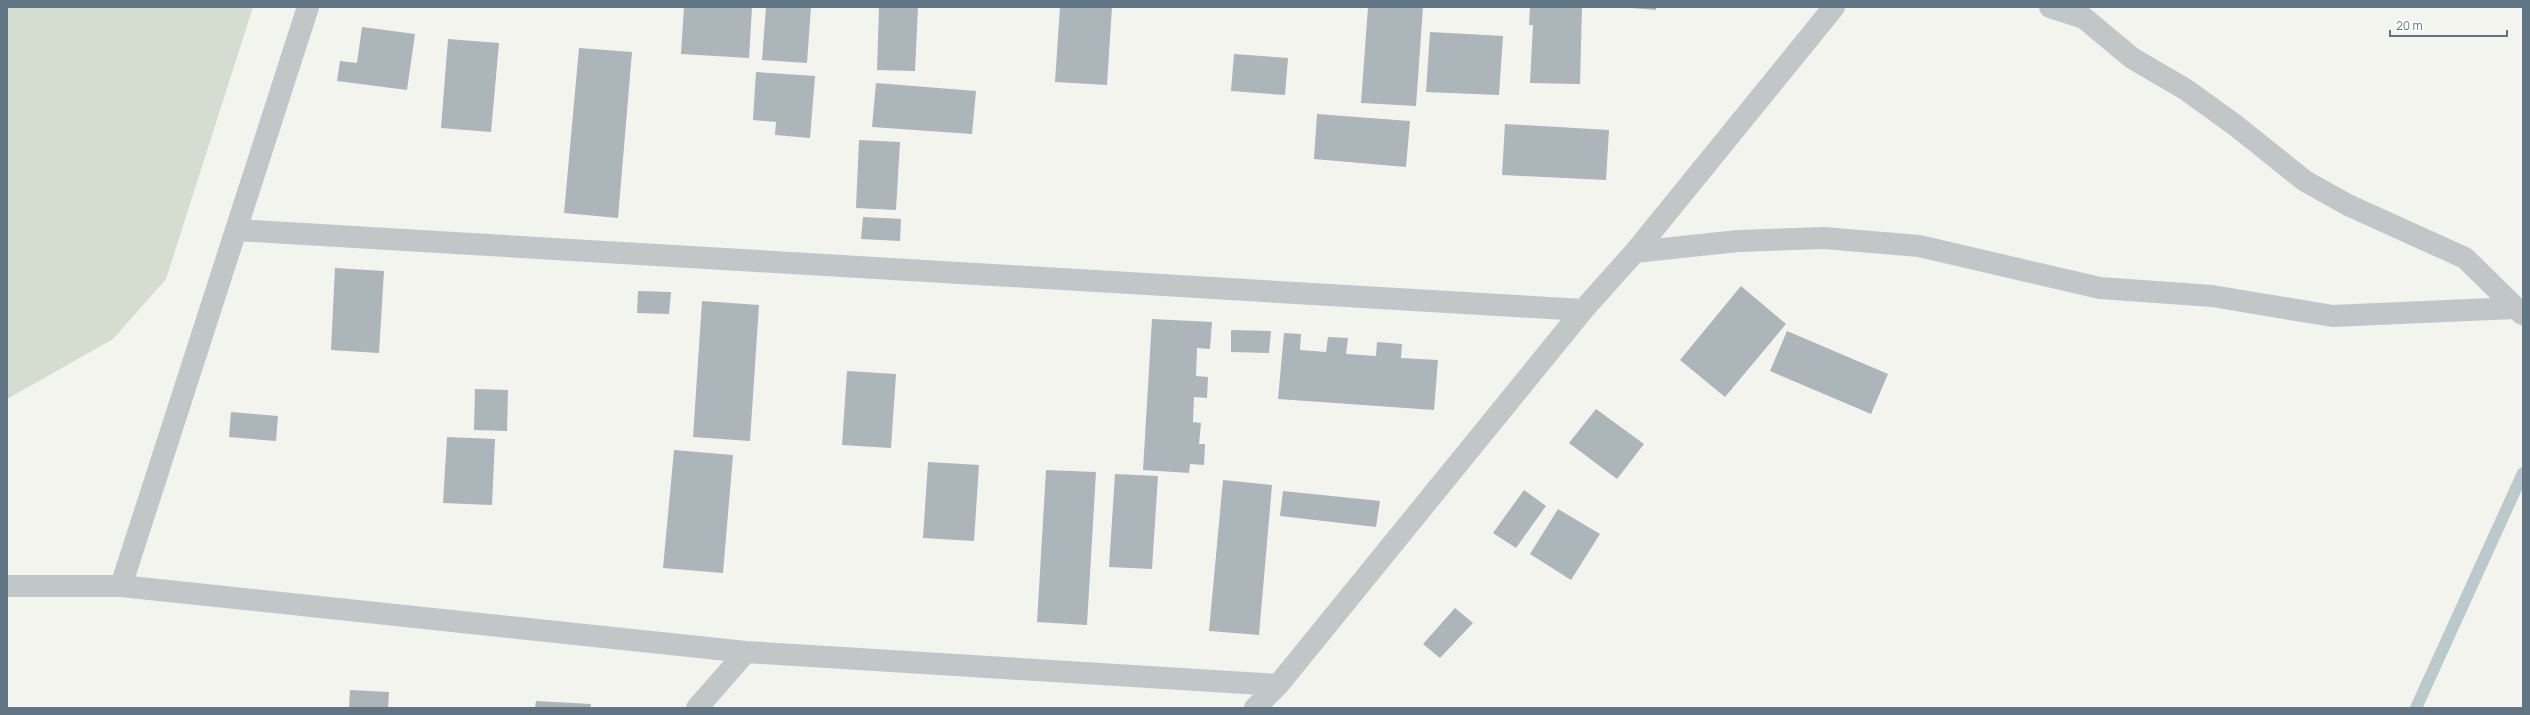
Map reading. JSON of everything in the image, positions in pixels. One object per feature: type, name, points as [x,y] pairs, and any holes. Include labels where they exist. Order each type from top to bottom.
[{"type":"street","points":[[121,586],[308,7]]},
{"type":"street","points":[[1255,708],[1278,685],[1583,310],[1635,252],[1834,7]]},
{"type":"street","points":[[2050,7],[2084,18],[2132,58],[2186,88],[2305,181],[2348,205],[2465,258],[2519,311]]},
{"type":"street","points":[[236,230],[1583,310]]},
{"type":"street","points":[[1635,252],[1738,241],[1824,238],[1920,246],[2100,288],[2212,296],[2333,316],[2519,311]]},
{"type":"street","points":[[7,586],[121,586],[746,652],[1278,685]]},
{"type":"street","points":[[697,708],[746,652]]},
{"type":"shaded area","points":[[7,7],[253,7],[166,279],[113,339],[7,399]]},
{"type":"building","points":[[684,7],[752,7],[749,58],[681,54]]},
{"type":"building","points":[[766,7],[811,7],[807,63],[762,60]]},
{"type":"building","points":[[879,7],[918,7],[915,71],[877,70]]},
{"type":"building","points":[[1060,7],[1112,7],[1107,85],[1055,82]]},
{"type":"building","points":[[1368,7],[1423,7],[1416,106],[1361,103]]},
{"type":"building","points":[[1530,7],[1582,7],[1580,84],[1530,83],[1533,25],[1529,25]]},
{"type":"building","points":[[1619,7],[1656,7],[1656,10]]},
{"type":"building","points":[[362,27],[415,34],[407,90],[337,81],[340,61],[357,63]]},
{"type":"building","points":[[1430,32],[1503,36],[1499,95],[1426,92]]},
{"type":"building","points":[[448,39],[499,43],[491,132],[441,128]]},
{"type":"building","points":[[579,48],[632,52],[618,218],[564,213]]},
{"type":"building","points":[[1234,54],[1288,58],[1285,95],[1231,91]]},
{"type":"building","points":[[756,72],[815,76],[810,138],[775,135],[776,122],[753,120]]},
{"type":"building","points":[[876,83],[976,91],[972,134],[872,127]]},
{"type":"building","points":[[1317,114],[1410,121],[1406,167],[1314,159]]},
{"type":"building","points":[[1505,124],[1609,130],[1606,180],[1502,175]]},
{"type":"building","points":[[859,140],[900,142],[896,210],[856,208]]},
{"type":"building","points":[[863,217],[901,219],[900,241],[861,239]]},
{"type":"building","points":[[335,268],[384,271],[379,353],[331,350]]},
{"type":"building","points":[[1741,286],[1786,324],[1725,397],[1680,360]]},
{"type":"building","points":[[638,291],[671,292],[669,314],[637,313]]},
{"type":"building","points":[[702,301],[759,305],[750,441],[693,437]]},
{"type":"building","points":[[1152,319],[1212,322],[1210,349],[1197,348],[1196,376],[1208,377],[1207,398],[1194,397],[1193,422],[1201,423],[1199,444],[1205,444],[1204,465],[1190,464],[1189,473],[1143,470]]},
{"type":"building","points":[[1231,330],[1271,331],[1269,353],[1231,352]]},
{"type":"building","points":[[1787,331],[1888,374],[1871,414],[1770,371]]},
{"type":"building","points":[[1284,333],[1301,334],[1300,350],[1326,352],[1328,337],[1348,338],[1346,354],[1376,356],[1377,342],[1402,344],[1401,358],[1438,360],[1434,410],[1278,399]]},
{"type":"building","points":[[847,371],[896,374],[891,448],[842,445]]},
{"type":"building","points":[[475,389],[508,390],[507,431],[474,430]]},
{"type":"building","points":[[1596,409],[1644,444],[1617,479],[1569,443]]},
{"type":"building","points":[[231,412],[278,416],[276,441],[229,437]]},
{"type":"building","points":[[447,437],[495,439],[492,505],[443,503]]},
{"type":"building","points":[[674,450],[733,455],[723,573],[663,568]]},
{"type":"building","points":[[928,462],[979,465],[974,541],[923,538]]},
{"type":"building","points":[[1046,470],[1096,472],[1087,625],[1037,622]]},
{"type":"building","points":[[1115,474],[1158,476],[1152,569],[1109,567]]},
{"type":"building","points":[[1223,480],[1272,485],[1259,635],[1209,631]]},
{"type":"building","points":[[1524,490],[1546,506],[1516,548],[1493,533]]},
{"type":"building","points":[[1283,491],[1380,501],[1376,527],[1280,516]]},
{"type":"building","points":[[1558,509],[1600,534],[1571,580],[1530,554]]},
{"type":"building","points":[[1455,608],[1473,623],[1440,658],[1423,644]]},
{"type":"building","points":[[350,690],[389,692],[388,708],[349,708]]},
{"type":"building","points":[[536,701],[591,704],[590,708],[535,708]]},
{"type":"waterway","points":[[2416,708],[2523,473]]}]
